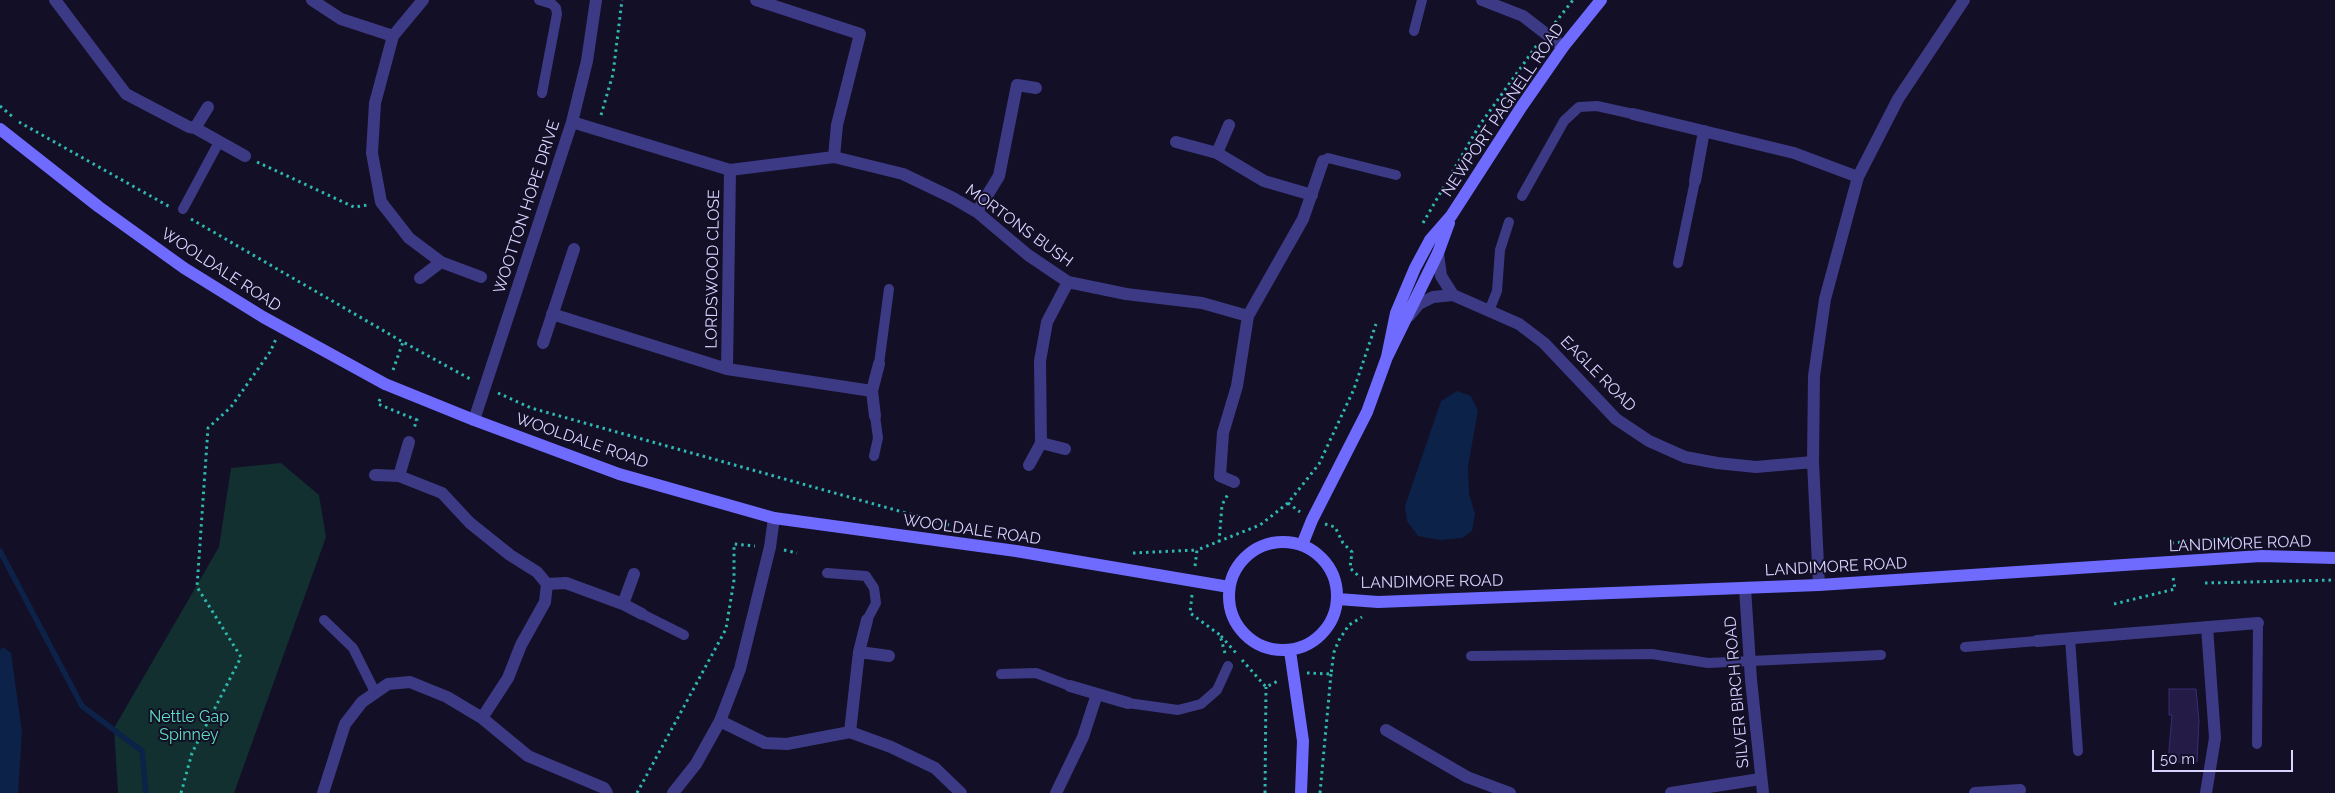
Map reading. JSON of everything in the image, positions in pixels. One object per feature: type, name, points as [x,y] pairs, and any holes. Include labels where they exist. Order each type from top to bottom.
[{"type":"street","points":[[55,0],[126,94],[189,127],[195,128],[245,156]]},
{"type":"street","points":[[312,0],[341,19],[393,36]]},
{"type":"street","points":[[423,0],[393,36],[375,104],[372,153],[381,202],[409,238],[441,262],[481,277]]},
{"type":"street","name":"WOOTTON HOPE DRIVE","points":[[474,420],[572,122],[587,61],[596,0]]},
{"type":"street","points":[[756,0],[860,34],[836,125],[834,157]]},
{"type":"street","points":[[1482,0],[1523,16],[1563,47]]},
{"type":"street","name":"NEWPORT PAGNELL ROAD","points":[[1387,357],[1396,313],[1415,268],[1430,240],[1451,216],[1522,106],[1563,47],[1601,0]]},
{"type":"street","points":[[1819,585],[1813,462],[1814,376],[1825,298],[1858,177],[1898,99],[1964,0]]},
{"type":"street","points":[[978,212],[999,176],[1017,85],[1036,88]]},
{"type":"street","points":[[195,128],[208,107]]},
{"type":"street","points":[[1633,114],[1794,153],[1858,177]]},
{"type":"street","name":"MORTONS BUSH","points":[[572,122],[730,170],[834,157],[903,174],[978,212],[1028,255],[1068,282],[1126,294],[1202,303],[1248,316]]},
{"type":"street","points":[[1217,153],[1229,125]]},
{"type":"street","name":"WOOLDALE ROAD","points":[[0,129],[99,207],[184,268],[282,328],[386,384],[474,420],[619,474],[774,518],[1016,551],[1229,587]]},
{"type":"street","points":[[1695,181],[1704,131]]},
{"type":"street","points":[[1176,142],[1217,153],[1264,180],[1312,195]]},
{"type":"street","points":[[1234,482],[1220,476],[1223,432],[1237,386],[1248,316],[1303,219],[1323,161]]},
{"type":"street","name":"LORDSWOOD CLOSE","points":[[727,369],[730,324],[730,170]]},
{"type":"street","name":"NEWPORT PAGNELL ROAD","points":[[1302,545],[1312,520],[1367,412],[1387,357],[1438,253],[1451,216]]},
{"type":"street","points":[[542,343],[574,249]]},
{"type":"street","points":[[1408,317],[1419,304],[1434,296],[1453,295],[1442,276],[1438,253]]},
{"type":"street","points":[[420,278],[441,262]]},
{"type":"street","points":[[1029,464],[1041,443],[1040,362],[1047,322],[1068,282]]},
{"type":"street","name":"EAGLE ROAD","points":[[1453,295],[1519,324],[1544,343],[1616,419],[1649,441],[1685,456],[1717,464],[1756,467],[1813,462]]},
{"type":"street","name":"LORDSWOOD CLOSE","points":[[552,314],[727,369],[872,391]]},
{"type":"street","points":[[875,416],[872,391],[879,364]]},
{"type":"street","points":[[400,476],[409,442]]},
{"type":"street","points":[[1041,443],[1064,449]]},
{"type":"street","points":[[375,475],[400,476],[442,493],[470,522],[510,556],[537,572],[547,584],[545,602],[521,645],[508,678],[482,718]]},
{"type":"street","points":[[673,793],[696,764],[720,721],[740,668],[770,547],[774,518]]},
{"type":"street","points":[[1283,542],[1302,545],[1317,553],[1329,566],[1336,582],[1338,599],[1334,618],[1323,634],[1308,645],[1290,651],[1270,649],[1251,641],[1237,626],[1230,608],[1229,587],[1236,569],[1248,554],[1264,545],[1283,542]]},
{"type":"street","name":"LANDIMORE ROAD","points":[[1338,599],[1378,602],[1819,585],[2261,556],[2335,558]]},
{"type":"street","points":[[623,604],[634,574]]},
{"type":"street","points":[[547,584],[566,583],[623,604],[642,614]]},
{"type":"street","name":"SILVER BIRCH ROAD","points":[[1745,588],[1760,779],[1763,793]]},
{"type":"street","points":[[850,732],[859,652],[867,620]]},
{"type":"street","points":[[2037,641],[2258,623]]},
{"type":"street","points":[[2206,793],[2215,738],[2207,627]]},
{"type":"street","points":[[1290,651],[1303,741],[1301,793]]},
{"type":"street","points":[[859,652],[889,656]]},
{"type":"street","points":[[323,793],[345,724],[362,702],[388,684],[410,682],[446,697],[482,718],[528,756],[604,788],[607,793]]},
{"type":"street","points":[[1070,686],[1128,703]]},
{"type":"street","points":[[1056,793],[1083,737],[1096,694]]},
{"type":"street","points":[[720,721],[765,743],[787,744],[850,732],[891,746],[935,768],[961,793]]},
{"type":"street","points":[[1386,730],[1467,777],[1510,793]]},
{"type":"street","points":[[1671,793],[1760,779]]},
{"type":"street","points":[[1974,793],[2020,790]]},
{"type":"lane","points":[[539,0],[552,4],[556,8],[557,14],[542,93]]},
{"type":"lane","points":[[1414,30],[1422,0]]},
{"type":"lane","points":[[1522,196],[1564,121],[1579,107],[1598,106],[1633,114]]},
{"type":"lane","points":[[178,209],[219,142]]},
{"type":"lane","points":[[1323,161],[1328,158],[1396,175]]},
{"type":"lane","points":[[1678,263],[1695,181]]},
{"type":"lane","points":[[1489,311],[1497,291],[1500,250],[1509,222]]},
{"type":"lane","points":[[879,364],[889,289]]},
{"type":"lane","points":[[874,456],[878,438],[875,416]]},
{"type":"lane","points":[[827,573],[866,576],[874,588],[876,603],[867,620]]},
{"type":"lane","points":[[642,614],[684,634]]},
{"type":"lane","points":[[324,620],[353,648],[375,692]]},
{"type":"lane","points":[[2257,744],[2258,623]]},
{"type":"lane","points":[[2070,638],[2078,751]]},
{"type":"lane","points":[[1965,647],[2037,641]]},
{"type":"lane","points":[[1471,656],[1652,654],[1708,663],[1881,655]]},
{"type":"lane","points":[[1128,703],[1178,710],[1201,704],[1218,690],[1228,666]]},
{"type":"lane","points":[[1001,674],[1036,673],[1070,686]]},
{"type":"path","points":[[596,130],[613,74],[622,0]]},
{"type":"path","points":[[0,106],[20,123],[178,209]]},
{"type":"path","points":[[245,156],[354,207],[381,202]]},
{"type":"path","points":[[191,218],[403,342],[486,387],[531,408],[954,526]]},
{"type":"path","points":[[181,793],[192,753],[241,657],[197,587],[208,428],[231,407],[270,352],[282,328]]},
{"type":"path","points":[[378,404],[417,420],[409,442]]},
{"type":"path","points":[[1219,542],[1222,505],[1234,482]]},
{"type":"path","points":[[1288,503],[1312,520],[1335,527],[1343,544],[1352,552],[1350,568],[1364,581],[1361,600],[1364,616],[1349,625],[1334,652],[1320,793]]},
{"type":"path","points":[[637,793],[726,629],[734,580],[734,544],[770,547],[797,553]]},
{"type":"path","points":[[2205,583],[2335,580]]},
{"type":"path","points":[[1220,635],[1266,687],[1265,793]]},
{"type":"path","points":[[1266,687],[1294,673],[1331,674]]},
{"type":"green space","name":"Nettle Gap Spinney","points":[[281,463],[319,495],[326,537],[234,793],[118,793],[114,728],[219,547],[231,468]]},
{"type":"water","points":[[1457,391],[1471,396],[1478,411],[1468,466],[1469,494],[1475,514],[1472,531],[1462,538],[1440,540],[1418,536],[1407,521],[1405,506],[1441,401]]},
{"type":"water","points":[[3,647],[11,653],[22,732],[18,793],[0,793],[0,650]]},
{"type":"building","points":[[2169,689],[2196,689],[2199,721],[2197,762],[2168,762],[2172,715],[2169,715]]},
{"type":"waterway","points":[[0,551],[82,706],[142,751],[146,793]]}]
